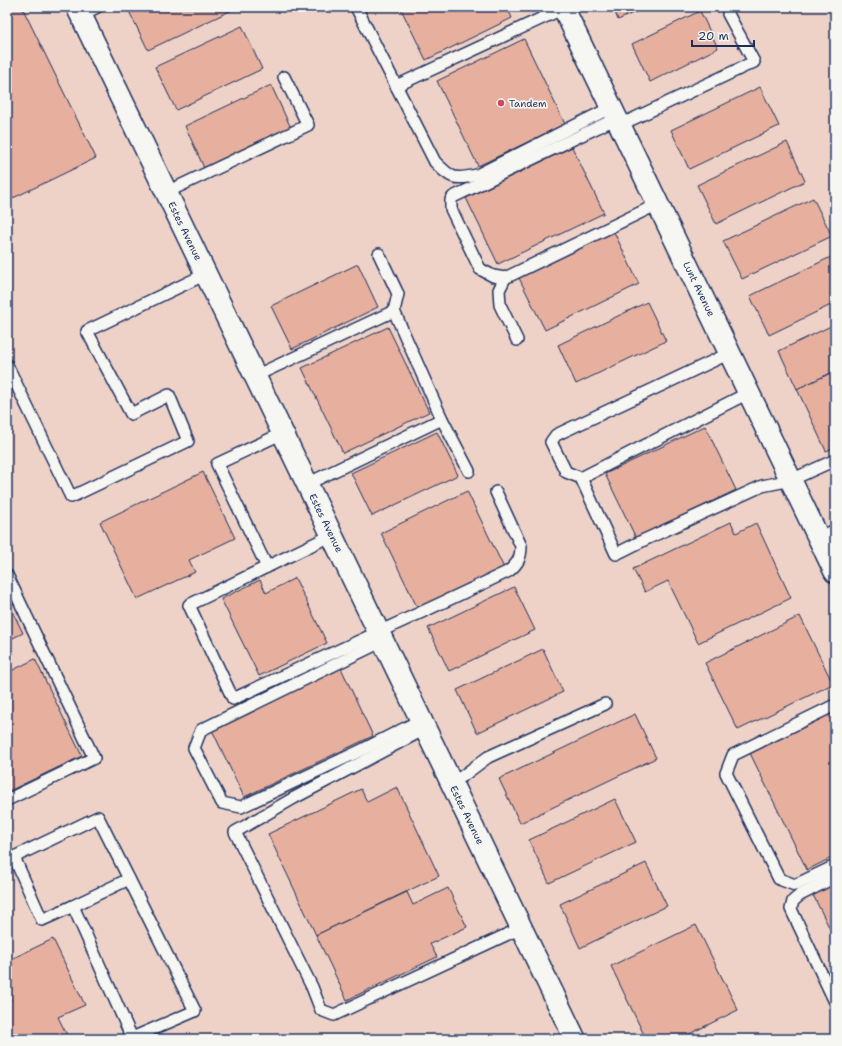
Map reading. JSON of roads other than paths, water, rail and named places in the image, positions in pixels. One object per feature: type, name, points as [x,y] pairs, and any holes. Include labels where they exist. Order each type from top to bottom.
[{"type":"street","name":"Lunt Avenue","points":[[564,7],[791,480],[827,534],[835,572]]},
{"type":"street","name":"Estes Avenue","points":[[85,10],[167,192],[206,274],[575,1039]]},
{"type":"lane","points":[[356,7],[435,162],[448,175],[459,178],[477,175],[616,116],[754,62],[728,14]]},
{"type":"lane","points":[[396,86],[564,7]]},
{"type":"lane","points":[[167,192],[308,125],[284,77]]},
{"type":"lane","points":[[616,116],[453,197],[451,200],[451,209],[480,269],[493,276],[505,278],[658,204]]},
{"type":"lane","points":[[380,254],[398,294],[394,311],[442,419],[469,470]]},
{"type":"lane","points":[[7,365],[71,497],[188,441],[169,395],[131,414],[87,331],[206,274]]},
{"type":"lane","points":[[505,278],[499,290],[500,305],[517,340]]},
{"type":"lane","points":[[255,376],[394,311]]},
{"type":"lane","points":[[730,353],[556,435],[551,442],[566,472],[581,478],[616,554],[762,486],[791,480],[835,460]]},
{"type":"lane","points":[[581,478],[748,393]]},
{"type":"lane","points":[[307,484],[442,419]]},
{"type":"lane","points":[[267,567],[217,464],[282,433]]},
{"type":"lane","points":[[423,724],[364,749],[241,807],[222,803],[194,748],[201,730],[381,636],[408,620],[509,571],[517,565],[521,555],[521,546],[496,492]]},
{"type":"lane","points":[[332,535],[190,605],[233,699],[381,636]]},
{"type":"lane","points":[[7,575],[94,758],[7,800]]},
{"type":"lane","points":[[452,784],[488,757],[605,704]]},
{"type":"lane","points":[[835,705],[733,755],[726,773],[779,879],[795,885],[835,866]]},
{"type":"lane","points":[[423,724],[236,832],[312,987],[321,1010],[334,1015],[521,928]]},
{"type":"lane","points":[[73,906],[131,1038],[195,1011],[129,879],[98,817],[14,857],[42,920],[129,879]]},
{"type":"lane","points":[[835,877],[793,900],[791,909],[835,1002]]},
{"type":"place","name":"Tandem","points":[[501,103]]}]
